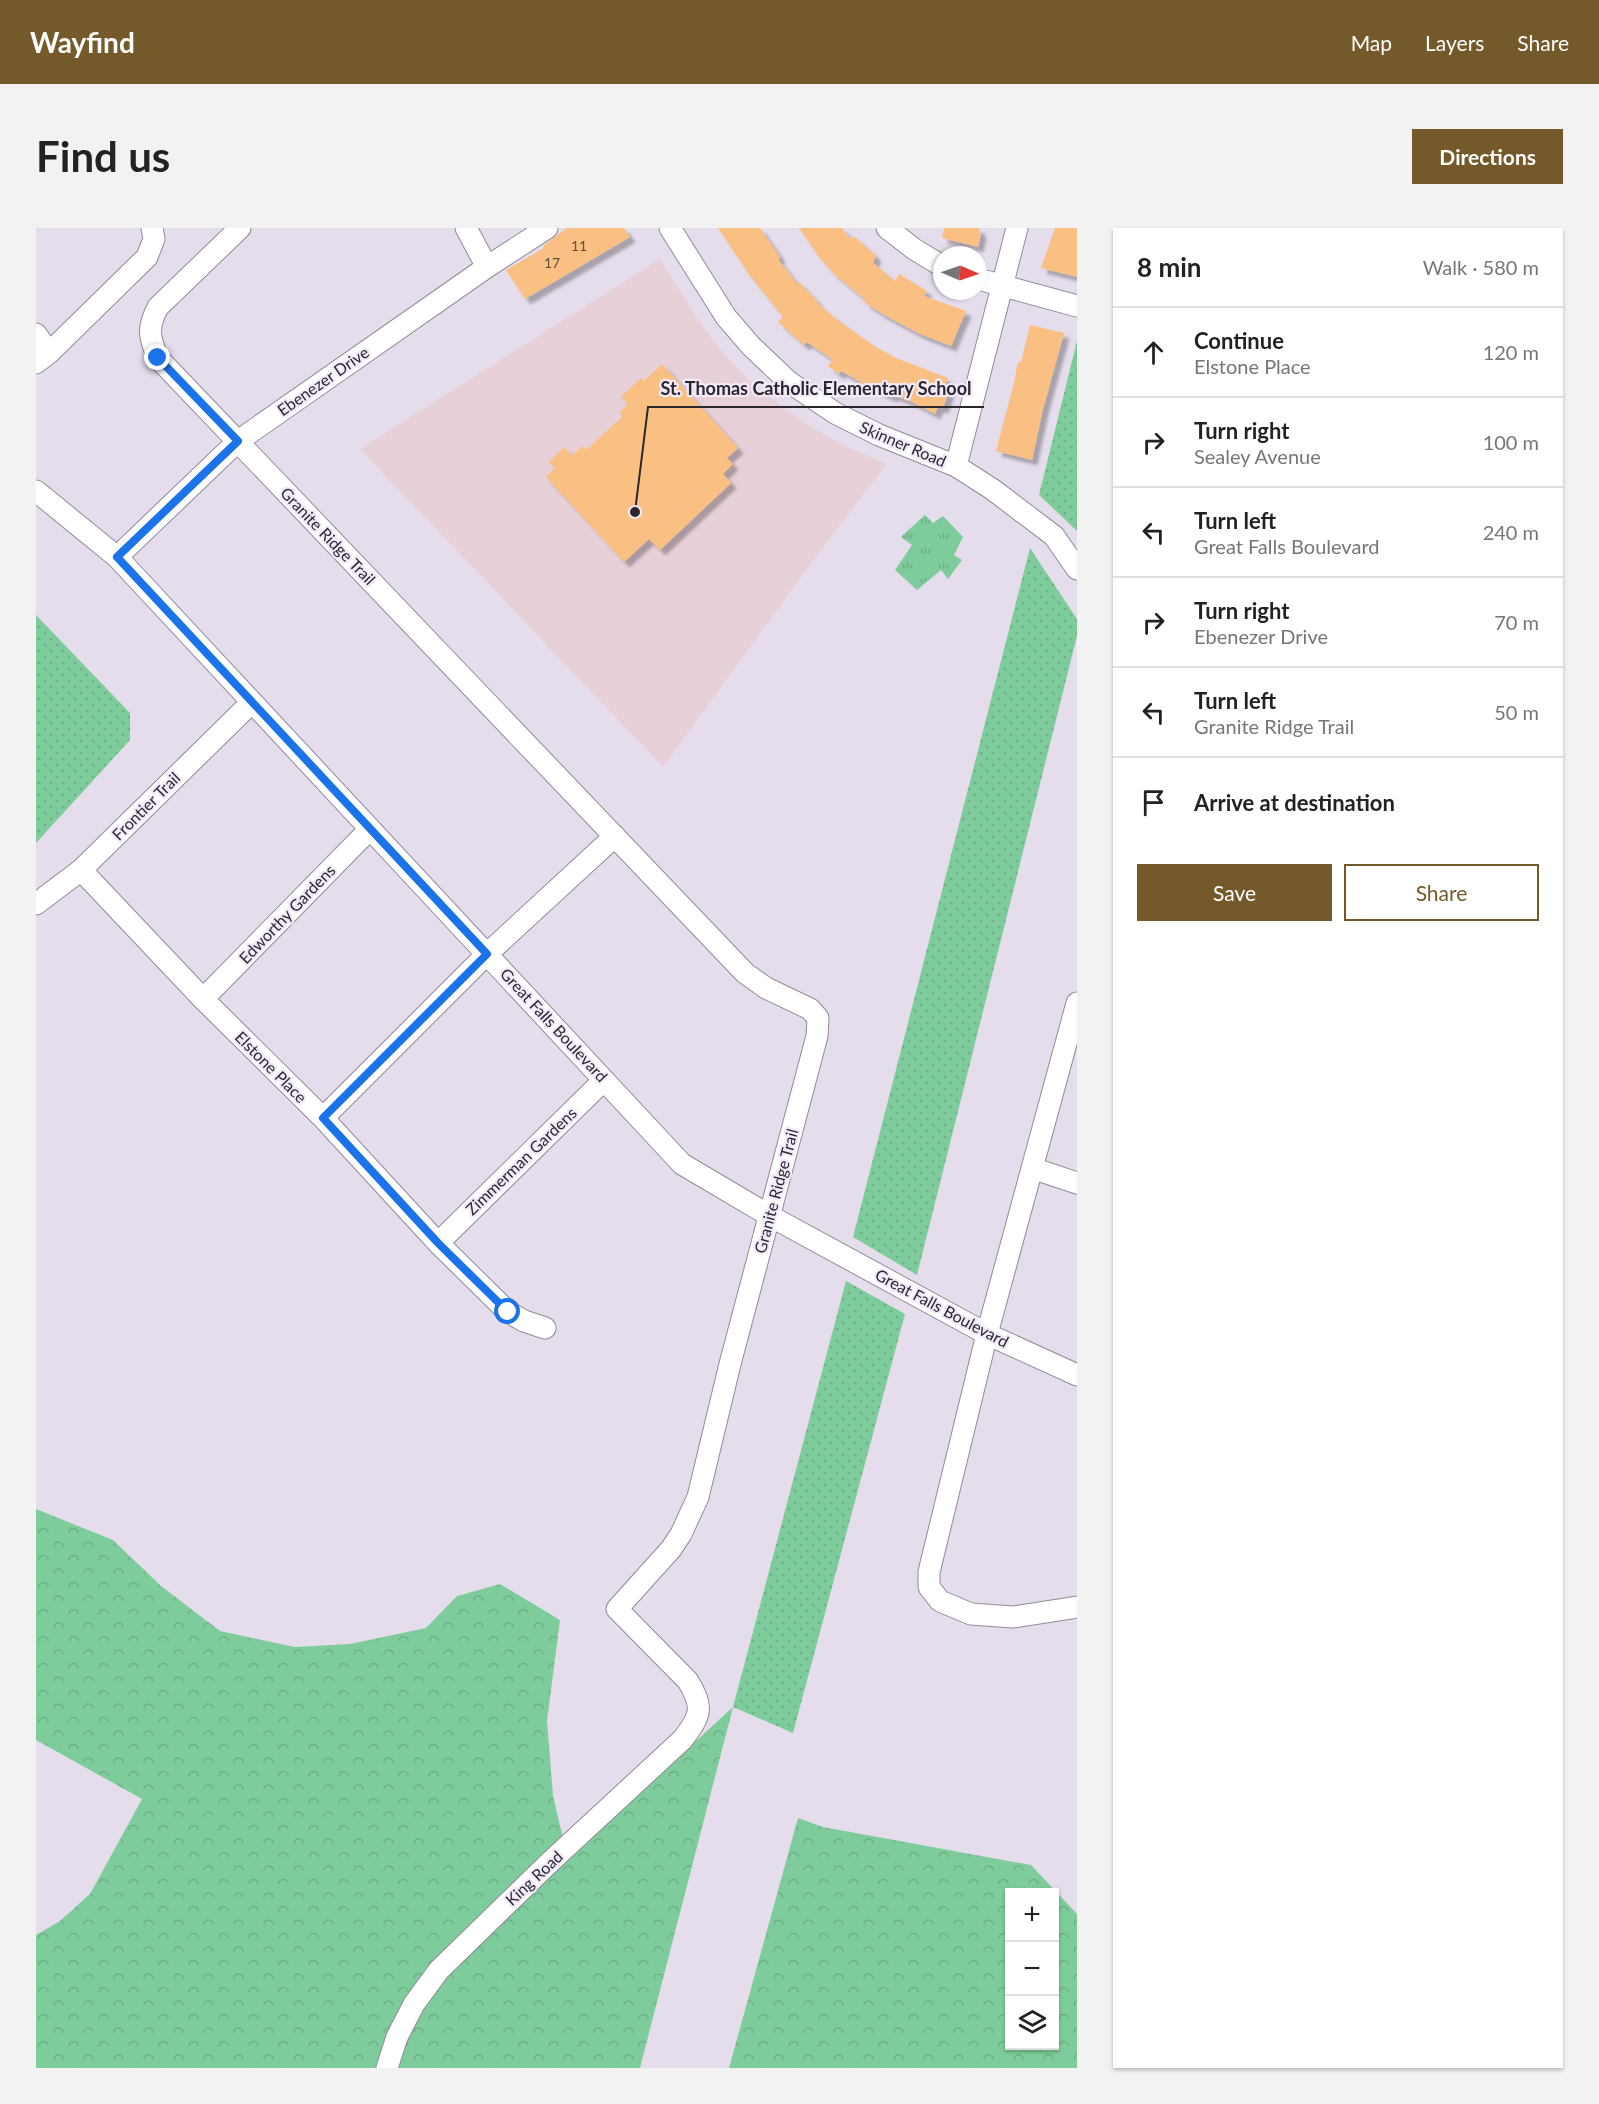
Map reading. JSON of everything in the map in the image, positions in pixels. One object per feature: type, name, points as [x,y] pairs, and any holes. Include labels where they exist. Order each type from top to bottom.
[{"type":"street","points":[[36,334],[43,358],[147,257],[154,239],[152,228]]},
{"type":"street","name":"Granite Ridge Trail","points":[[240,228],[158,307],[150,322],[151,342],[158,358],[745,973],[766,988],[810,1009],[818,1018],[817,1036],[698,1497],[681,1534],[671,1549],[617,1609],[688,1681],[698,1704]]},
{"type":"street","points":[[466,228],[487,267]]},
{"type":"street","name":"Ebenezer Drive","points":[[117,557],[238,441],[487,267],[547,228]]},
{"type":"street","name":"Skinner Road","points":[[670,228],[726,317],[751,346],[789,382],[850,422],[956,466],[992,489],[1054,536],[1077,569]]},
{"type":"street","points":[[887,228],[933,261]]},
{"type":"street","points":[[956,466],[1017,228]]},
{"type":"street","points":[[987,281],[1077,306]]},
{"type":"street","name":"Great Falls Boulevard","points":[[36,491],[117,557],[682,1164],[770,1216],[987,1334],[1077,1375]]},
{"type":"street","name":"Frontier Trail","points":[[36,904],[81,870],[252,702]]},
{"type":"street","name":"Edworthy Gardens","points":[[203,999],[370,829]]},
{"type":"street","points":[[323,1118],[487,954],[615,836]]},
{"type":"street","name":"Elstone Place","points":[[81,870],[203,999],[323,1118],[438,1243],[508,1312],[524,1321],[545,1328]]},
{"type":"street","points":[[1077,1003],[987,1334],[929,1572],[929,1587],[940,1601],[971,1614],[1012,1617],[1077,1607]]},
{"type":"street","name":"Zimmerman Gardens","points":[[438,1243],[604,1080]]},
{"type":"street","points":[[1032,1168],[1077,1183]]},
{"type":"street","name":"King Road","points":[[387,2068],[397,2037],[414,2004],[439,1970],[549,1863],[683,1739],[698,1719],[698,1704]]},
{"type":"shaded area","points":[[660,259],[699,321],[724,354],[749,380],[811,427],[845,446],[887,464],[814,559],[663,767],[360,449]]},
{"type":"green space","points":[[1077,341],[1077,531],[1039,495]]},
{"type":"green space","points":[[925,515],[933,523],[943,516],[963,537],[954,555],[962,560],[948,579],[941,570],[917,590],[895,570],[912,545],[901,537]]},
{"type":"green space","points":[[1030,548],[1077,619],[1077,636],[917,1275],[853,1237]]},
{"type":"green space","points":[[36,615],[130,713],[130,740],[36,843]]},
{"type":"green space","points":[[846,1281],[905,1314],[793,1733],[733,1707]]},
{"type":"green space","points":[[36,1509],[113,1540],[161,1586],[220,1631],[295,1647],[350,1644],[426,1628],[457,1596],[500,1584],[560,1620],[547,1721],[553,1796],[568,1859],[733,1707],[640,2068],[36,2068],[36,1935],[60,1921],[90,1894],[142,1799],[36,1740]]},
{"type":"green space","points":[[798,1818],[823,1827],[1031,1865],[1053,1888],[1005,1888],[1005,2050],[1059,2050],[1059,1895],[1077,1914],[1077,2068],[729,2068]]},
{"type":"building","points":[[567,228],[624,228],[630,237],[525,299],[506,270],[544,248],[543,246]]},
{"type":"building","points":[[718,228],[760,228],[780,257],[778,259],[797,284],[799,282],[817,303],[836,319],[874,346],[896,358],[948,378],[944,389],[949,391],[943,408],[938,407],[935,414],[912,402],[893,395],[892,397],[860,384],[861,382],[841,371],[839,374],[828,366],[833,360],[807,342],[804,345],[778,322],[783,317],[750,276]]},
{"type":"building","points":[[799,228],[842,228],[850,239],[854,236],[876,256],[873,263],[895,281],[899,274],[927,291],[924,296],[966,311],[951,346],[920,334],[864,302],[866,300],[834,274]]},
{"type":"building","points":[[944,228],[980,228],[981,233],[978,246],[942,238]]},
{"type":"building","points":[[1055,228],[1077,228],[1077,277],[1041,268]]},
{"type":"building","points":[[1030,325],[1064,333],[1032,460],[996,451],[1018,362],[1021,362]]},
{"type":"building","points":[[662,364],[738,448],[727,458],[733,464],[723,474],[731,483],[660,550],[649,539],[624,562],[546,477],[555,468],[549,462],[564,447],[572,456],[582,446],[586,450],[622,417],[620,412],[628,404],[621,397],[641,378],[644,381]]},
{"type":"place","name":"St. Thomas Catholic Elementary School","points":[[635,512]]},
{"type":"route","points":[[158,358],[238,441],[117,557],[487,954],[323,1118],[438,1243],[508,1312]]}]
